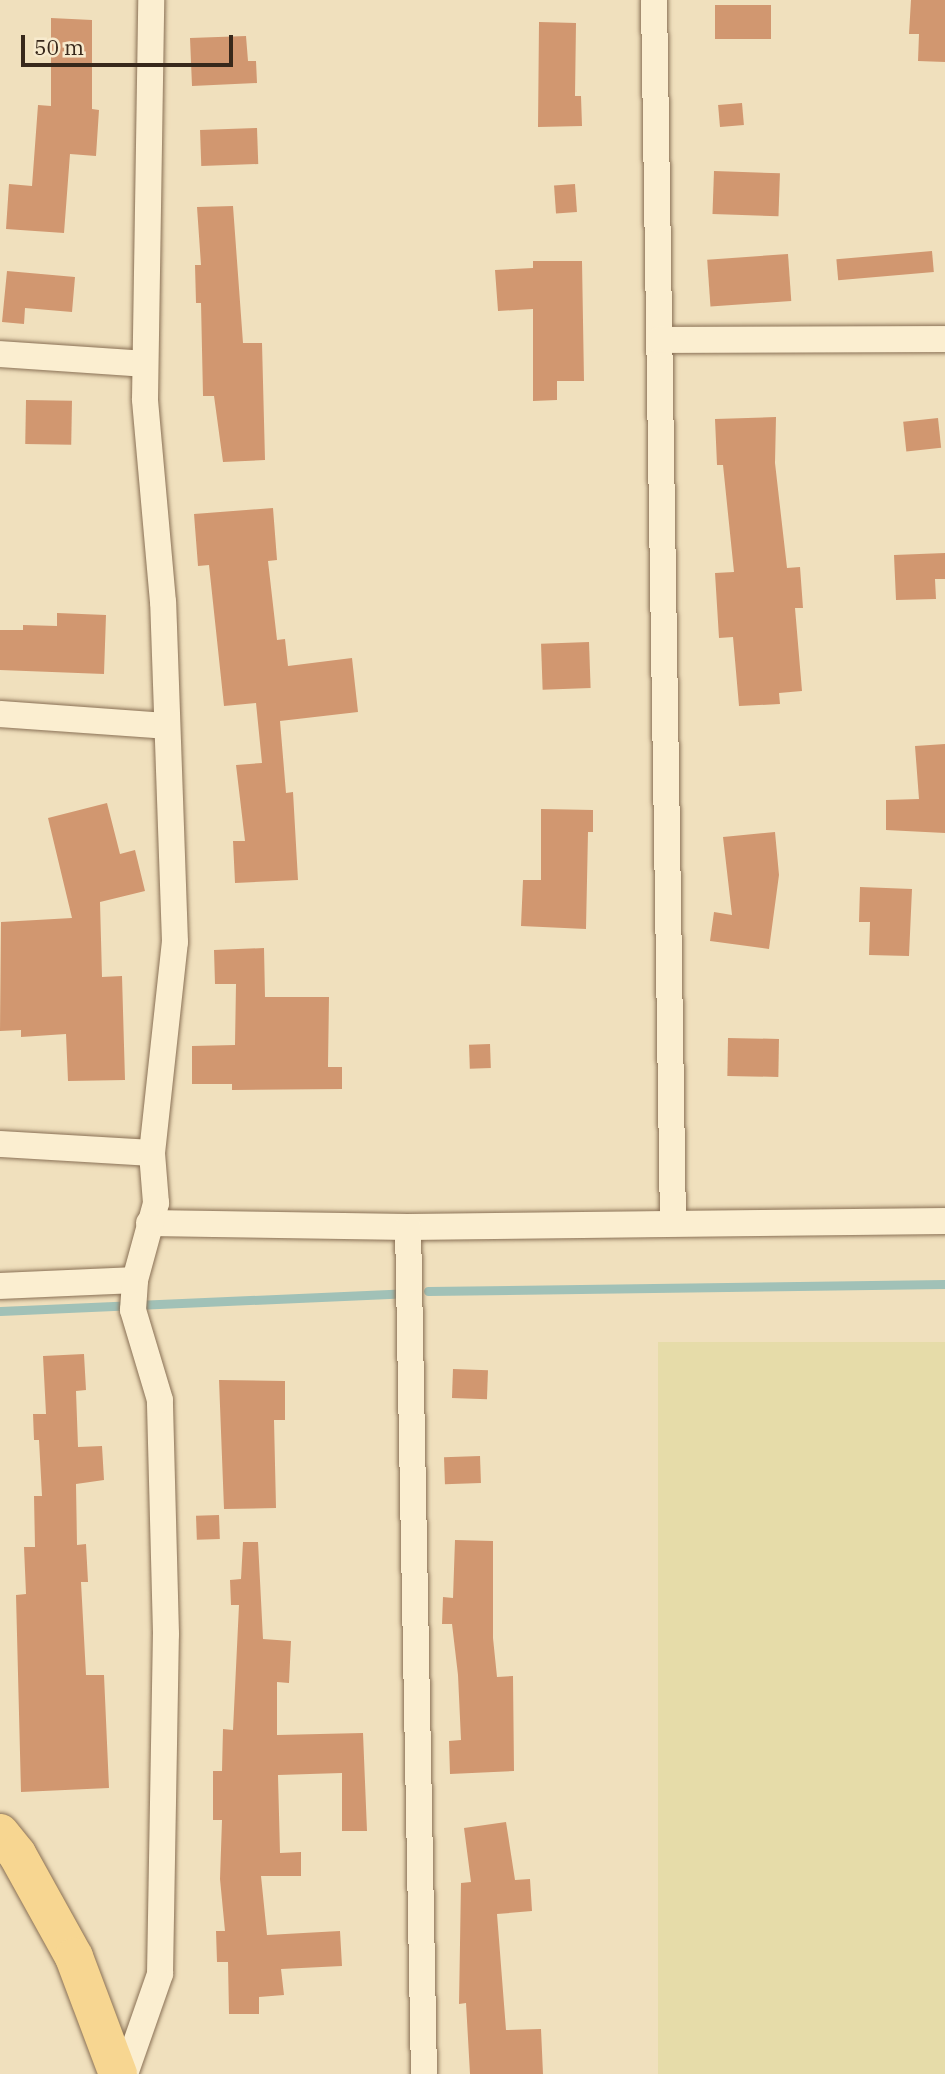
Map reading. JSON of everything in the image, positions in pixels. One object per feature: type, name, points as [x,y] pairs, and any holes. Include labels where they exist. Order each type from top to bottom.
[{"type":"main road","points":[[0,1833],[17,1854],[74,1957],[118,2074]]},
{"type":"street","points":[[125,2074],[160,1975],[166,1634],[160,1400],[133,1310],[135,1280],[156,1203],[152,1153],[176,942],[167,726],[145,364],[151,0]]},
{"type":"street","points":[[654,0],[673,1222]]},
{"type":"street","points":[[659,340],[945,339]]},
{"type":"street","points":[[0,354],[145,364]]},
{"type":"street","points":[[0,714],[167,726]]},
{"type":"street","points":[[0,1144],[152,1153]]},
{"type":"street","points":[[149,1223],[408,1227],[945,1221]]},
{"type":"street","points":[[408,1227],[424,2074]]},
{"type":"street","points":[[0,1286],[135,1280]]},
{"type":"shaded area","points":[[658,1342],[945,1342],[945,2074],[658,2074]]},
{"type":"building","points":[[911,0],[945,0],[945,62],[918,61],[919,34],[909,34]]},
{"type":"building","points":[[715,5],[771,5],[771,39],[715,39]]},
{"type":"building","points":[[51,18],[92,20],[92,109],[99,110],[96,156],[70,154],[64,233],[6,229],[9,184],[32,186],[38,105],[51,106]]},
{"type":"building","points":[[539,22],[576,23],[575,96],[581,96],[582,126],[538,127]]},
{"type":"building","points":[[246,36],[248,61],[256,61],[257,83],[192,86],[190,38]]},
{"type":"building","points":[[742,103],[744,125],[720,127],[718,105]]},
{"type":"building","points":[[257,128],[258,164],[201,166],[200,130]]},
{"type":"building","points":[[714,171],[780,173],[778,216],[712,214]]},
{"type":"building","points":[[575,184],[577,212],[556,213],[554,185]]},
{"type":"building","points":[[233,206],[243,343],[262,343],[265,460],[223,462],[214,396],[203,396],[201,303],[196,303],[195,265],[201,265],[197,207]]},
{"type":"building","points":[[932,251],[934,272],[838,280],[836,259]]},
{"type":"building","points":[[788,254],[791,301],[710,307],[707,260]]},
{"type":"building","points":[[533,261],[582,261],[584,381],[557,381],[557,400],[533,401],[533,309],[498,311],[495,270],[533,268]]},
{"type":"building","points":[[7,271],[75,277],[72,312],[25,308],[24,324],[2,322]]},
{"type":"building","points":[[26,400],[72,401],[71,445],[25,444]]},
{"type":"building","points":[[776,417],[775,463],[787,568],[800,567],[803,608],[795,608],[802,691],[779,693],[780,704],[739,706],[733,637],[719,638],[715,573],[734,572],[723,465],[717,465],[715,419]]},
{"type":"building","points":[[938,418],[941,448],[906,451],[903,422]]},
{"type":"building","points":[[273,508],[277,560],[268,561],[277,640],[285,639],[288,666],[352,658],[358,712],[280,721],[286,793],[293,792],[298,880],[235,883],[233,841],[245,841],[236,765],[262,763],[256,703],[224,706],[209,565],[198,566],[194,514]]},
{"type":"building","points":[[945,553],[945,579],[935,579],[936,599],[896,600],[894,555]]},
{"type":"building","points":[[57,613],[106,615],[104,674],[0,670],[0,630],[23,630],[23,625],[57,626]]},
{"type":"building","points":[[589,642],[591,688],[543,690],[541,644]]},
{"type":"building","points":[[945,744],[945,833],[886,830],[886,800],[919,799],[915,746]]},
{"type":"building","points":[[107,803],[120,854],[135,850],[145,891],[100,902],[102,977],[122,976],[125,1080],[68,1081],[66,1034],[21,1037],[21,1030],[0,1031],[1,922],[72,918],[48,818]]},
{"type":"building","points":[[541,809],[593,810],[593,832],[588,832],[586,929],[521,926],[523,880],[541,880]]},
{"type":"building","points":[[775,832],[779,875],[769,949],[710,941],[714,912],[732,915],[723,837]]},
{"type":"building","points":[[860,887],[912,889],[909,956],[869,955],[870,922],[859,922]]},
{"type":"building","points":[[264,948],[265,997],[329,997],[328,1067],[342,1067],[342,1089],[232,1090],[232,1084],[192,1084],[192,1046],[235,1045],[236,984],[215,984],[214,950]]},
{"type":"building","points":[[728,1038],[779,1039],[778,1077],[727,1076]]},
{"type":"building","points":[[490,1044],[491,1068],[470,1069],[469,1045]]},
{"type":"building","points":[[84,1354],[86,1390],[76,1391],[78,1447],[102,1446],[104,1480],[76,1484],[77,1545],[86,1544],[88,1582],[81,1582],[86,1675],[104,1675],[109,1788],[21,1792],[16,1595],[26,1594],[24,1547],[35,1547],[34,1496],[42,1496],[39,1440],[34,1440],[33,1414],[46,1414],[43,1356]]},
{"type":"building","points":[[453,1369],[488,1370],[487,1399],[452,1398]]},
{"type":"building","points":[[219,1380],[285,1381],[285,1420],[274,1420],[276,1508],[224,1509]]},
{"type":"building","points":[[480,1456],[481,1483],[445,1484],[444,1457]]},
{"type":"building","points":[[219,1515],[220,1539],[197,1540],[196,1516]]},
{"type":"building","points":[[455,1540],[493,1541],[493,1638],[497,1677],[513,1676],[514,1771],[450,1774],[449,1741],[461,1740],[458,1675],[452,1624],[442,1624],[443,1597],[453,1598]]},
{"type":"building","points":[[243,1542],[258,1542],[263,1639],[291,1641],[289,1683],[277,1682],[277,1735],[363,1733],[367,1831],[342,1831],[342,1773],[278,1775],[280,1853],[301,1852],[301,1876],[261,1876],[267,1935],[340,1931],[342,1966],[281,1969],[284,1995],[259,1997],[259,2014],[229,2014],[228,1962],[217,1962],[216,1931],[225,1931],[220,1879],[222,1820],[213,1820],[213,1771],[222,1771],[223,1729],[233,1730],[239,1605],[231,1605],[230,1580],[241,1579]]},
{"type":"building","points":[[506,1822],[515,1880],[530,1879],[532,1911],[497,1914],[506,2030],[541,2029],[543,2074],[470,2074],[466,2003],[459,2004],[461,1883],[471,1882],[464,1828]]},
{"type":"waterway","points":[[428,1291],[945,1284]]},
{"type":"waterway","points":[[0,1311],[395,1294]]}]
